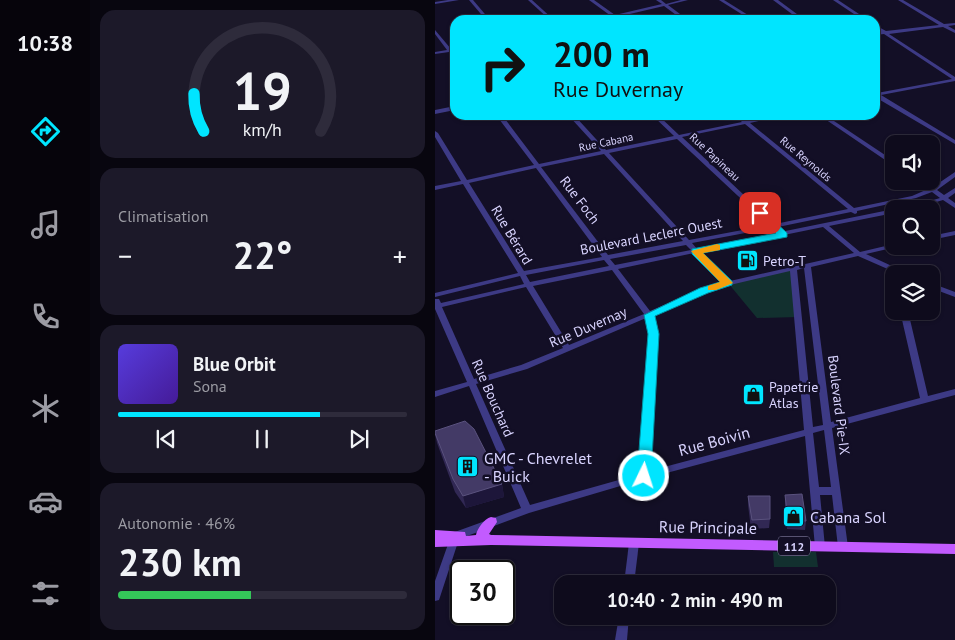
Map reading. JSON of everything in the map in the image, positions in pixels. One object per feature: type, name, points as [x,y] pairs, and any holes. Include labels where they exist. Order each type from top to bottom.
[{"type":"main road","points":[[491,522],[482,534],[484,538],[491,540]]},
{"type":"main road","name":"Rue Principale","points":[[435,535],[453,539]]},
{"type":"main road","name":"Rue Principale","points":[[435,542],[453,539],[955,549]]},
{"type":"street","points":[[435,3],[457,0]]},
{"type":"street","points":[[471,0],[484,15]]},
{"type":"street","points":[[530,0],[546,15]]},
{"type":"street","points":[[591,0],[613,15]]},
{"type":"street","points":[[658,0],[679,15]]},
{"type":"street","points":[[619,15],[686,0]]},
{"type":"street","points":[[721,0],[746,15]]},
{"type":"street","points":[[777,1],[788,0]]},
{"type":"street","points":[[835,0],[858,15]]},
{"type":"street","points":[[900,0],[955,32]]},
{"type":"street","points":[[777,1],[796,15]]},
{"type":"street","points":[[880,34],[955,24]]},
{"type":"street","points":[[880,30],[955,80]]},
{"type":"street","points":[[435,31],[450,47]]},
{"type":"street","points":[[435,53],[450,50]]},
{"type":"street","points":[[880,93],[955,80]]},
{"type":"street","points":[[880,96],[955,142]]},
{"type":"street","points":[[435,112],[450,109]]},
{"type":"street","name":"Rue Foch","points":[[503,120],[649,315],[654,334],[644,476]]},
{"type":"street","points":[[575,120],[687,242],[728,283]]},
{"type":"street","name":"Rue Papineau","points":[[660,120],[783,235]]},
{"type":"street","name":"Rue Reynolds","points":[[743,120],[862,219]]},
{"type":"street","name":"Rue Cabana","points":[[435,188],[756,120]]},
{"type":"street","points":[[829,120],[885,158]]},
{"type":"street","name":"Rue Bérard","points":[[435,132],[527,285],[568,349]]},
{"type":"street","name":"Boulevard Leclerc Ouest","points":[[940,185],[955,174]]},
{"type":"street","name":"Boulevard Leclerc Ouest","points":[[435,296],[521,274],[815,218],[914,197],[932,190]]},
{"type":"street","points":[[935,190],[955,206]]},
{"type":"street","points":[[945,198],[955,190]]},
{"type":"street","points":[[938,200],[955,196]]},
{"type":"street","name":"Boulevard Leclerc Ouest","points":[[436,306],[527,285],[826,227],[885,213]]},
{"type":"street","points":[[815,218],[859,254],[885,267]]},
{"type":"street","points":[[940,236],[955,233]]},
{"type":"street","name":"Rue Duvernay","points":[[435,394],[524,366],[704,291],[728,283],[885,248]]},
{"type":"street","name":"Boulevard Pie-IX","points":[[807,265],[843,547]]},
{"type":"street","points":[[793,269],[820,547]]},
{"type":"street","points":[[940,289],[955,295]]},
{"type":"street","name":"Rue Bouchard","points":[[435,296],[436,306],[472,383],[527,510]]},
{"type":"street","points":[[797,310],[813,310]]},
{"type":"street","points":[[906,320],[925,400]]},
{"type":"street","points":[[800,338],[817,339]]},
{"type":"street","points":[[804,378],[822,378]]},
{"type":"street","name":"Rue Boivin","points":[[453,539],[491,522],[527,510],[644,476],[955,392]]},
{"type":"street","points":[[815,490],[836,491]]},
{"type":"street","points":[[435,598],[453,539]]},
{"type":"street","points":[[630,575],[634,543]]},
{"type":"street","points":[[621,640],[623,625]]},
{"type":"green space","points":[[793,269],[798,317],[757,318],[728,283]]},
{"type":"green space","points":[[773,552],[816,552],[818,567],[774,567]]},
{"type":"building","name":"GMC - Chevrelet - Buick","points":[[465,421],[474,429],[502,484],[463,496],[453,479],[435,431]]},
{"type":"building","points":[[802,494],[806,521],[788,520],[785,495]]},
{"type":"building","points":[[748,496],[770,496],[770,519],[752,520]]},
{"type":"slow traffic","points":[[712,288],[728,283],[696,251],[717,247]]},
{"type":"place","name":"Petro-T","points":[[747,261]]},
{"type":"place","name":"Papetrie Atlas","points":[[753,395]]},
{"type":"place","name":"GMC - Chevrelet - Buick","points":[[468,467]]},
{"type":"place","name":"Cabana Sol","points":[[794,517]]},
{"type":"route","points":[[644,476],[654,334],[649,315],[704,291],[728,283],[696,251],[783,235],[760,213]]}]
